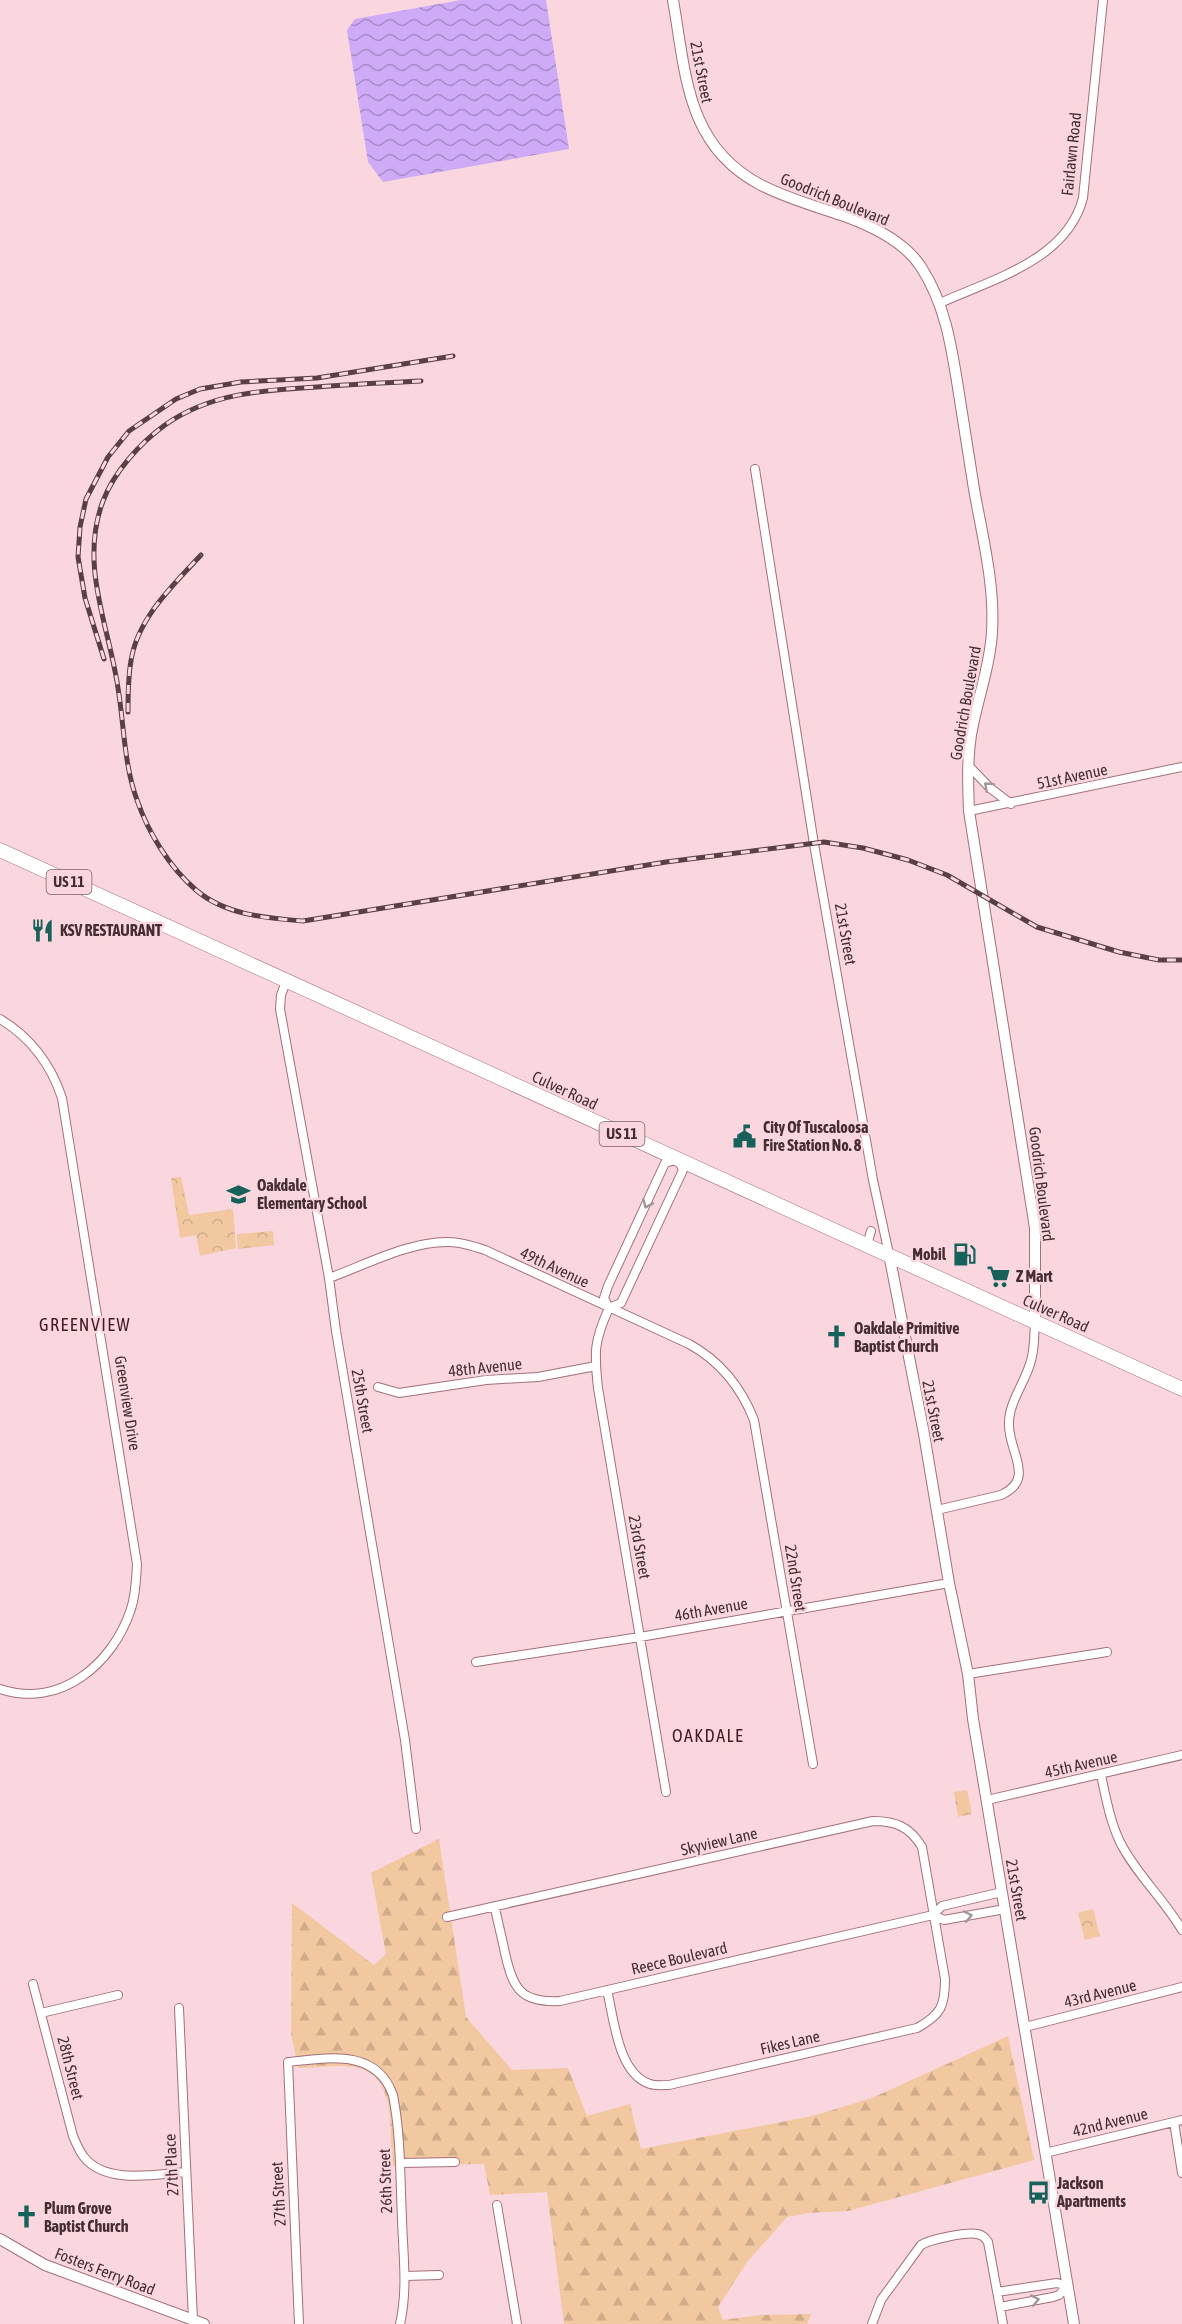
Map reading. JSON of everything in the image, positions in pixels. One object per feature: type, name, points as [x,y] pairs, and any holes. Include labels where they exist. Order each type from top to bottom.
[{"type":"main road","name":"Culver Road","points":[[0,850],[1182,1389]]},
{"type":"street","name":"21st Street","points":[[673,0],[695,115],[705,135],[738,172]]},
{"type":"street","name":"Fairlawn Road","points":[[940,303],[1026,264],[1046,252],[1063,238],[1076,219],[1083,198],[1103,0]]},
{"type":"street","name":"Goodrich Boulevard","points":[[738,172],[764,187],[871,226],[891,238],[917,261],[940,303],[953,357],[992,607],[988,666],[972,732],[968,765],[969,811],[1035,1228],[1035,1322]]},
{"type":"street","name":"21st Street","points":[[755,469],[814,844],[873,1180],[924,1434],[968,1674],[1074,2324]]},
{"type":"street","points":[[968,765],[990,788],[1011,804]]},
{"type":"street","name":"51st Avenue","points":[[969,811],[1182,767]]},
{"type":"street","name":"25th Street","points":[[287,980],[281,995],[280,1009],[329,1278],[337,1342],[405,1740],[416,1828]]},
{"type":"street","name":"Greenview Drive","points":[[0,1019],[21,1034],[44,1059],[62,1098],[137,1564],[135,1597],[123,1629],[118,1639],[88,1673],[69,1685],[48,1693],[26,1695],[0,1689]]},
{"type":"street","name":"23rd Street","points":[[609,1308],[604,1298],[608,1286],[665,1163],[678,1159],[682,1170],[630,1285],[621,1303],[609,1308],[595,1344],[596,1366],[666,1792]]},
{"type":"street","points":[[867,1245],[871,1231]]},
{"type":"street","name":"49th Avenue","points":[[329,1278],[417,1246],[452,1242],[485,1250],[689,1344],[708,1356],[733,1380],[745,1400]]},
{"type":"street","points":[[937,1510],[1001,1495],[1010,1491],[1019,1480],[1019,1467],[1009,1420],[1031,1361],[1035,1322]]},
{"type":"street","name":"48th Avenue","points":[[378,1388],[399,1393],[486,1380],[538,1377],[596,1366]]},
{"type":"street","name":"22nd Street","points":[[745,1400],[754,1420],[761,1454],[785,1611],[813,1764]]},
{"type":"street","name":"46th Avenue","points":[[476,1662],[640,1637],[950,1583]]},
{"type":"street","points":[[968,1674],[1107,1652]]},
{"type":"street","name":"45th Avenue","points":[[987,1800],[1182,1755]]},
{"type":"street","points":[[1101,1775],[1112,1823],[1119,1841],[1182,1930]]},
{"type":"street","name":"Skyview Lane","points":[[447,1917],[873,1821],[899,1824],[908,1830],[922,1847],[933,1914]]},
{"type":"street","name":"Reece Boulevard","points":[[495,1908],[510,1978],[519,1990],[530,1998],[543,2002],[560,2001],[933,1914],[942,1906],[1002,1892]]},
{"type":"street","name":"Reece Boulevard","points":[[933,1914],[944,1920],[1005,1909]]},
{"type":"street","name":"Fikes Lane","points":[[607,1990],[627,2065],[638,2078],[651,2085],[669,2085],[917,2028],[931,2021],[942,2007],[945,1996],[945,1979],[933,1914]]},
{"type":"street","name":"28th Street","points":[[33,1984],[73,2136],[84,2157],[92,2165],[114,2174],[186,2172]]},
{"type":"street","name":"43rd Avenue","points":[[1025,2027],[1182,1987]]},
{"type":"street","points":[[41,2013],[118,1995]]},
{"type":"street","name":"27th Place","points":[[179,2008],[186,2172],[198,2322]]},
{"type":"street","name":"26th Street","points":[[288,2062],[320,2059],[354,2060],[374,2068],[390,2085],[395,2106],[400,2163],[405,2276],[404,2308],[400,2324]]},
{"type":"street","name":"27th Street","points":[[288,2062],[299,2324]]},
{"type":"street","points":[[1178,2121],[1182,2173]]},
{"type":"street","name":"42nd Avenue","points":[[1045,2153],[1178,2121]]},
{"type":"street","points":[[400,2163],[455,2162]]},
{"type":"street","points":[[497,2205],[517,2324]]},
{"type":"street","points":[[872,2324],[881,2300],[918,2247],[928,2241],[975,2234],[983,2236],[989,2246],[1003,2324]]},
{"type":"street","name":"Fosters Ferry Road","points":[[0,2239],[45,2265],[198,2322]]},
{"type":"street","points":[[405,2276],[439,2275]]},
{"type":"street","points":[[997,2292],[1057,2283],[1067,2286],[1059,2295],[1053,2297],[1000,2307]]},
{"type":"green space","points":[[181,1177],[189,1215],[233,1209],[236,1248],[200,1256],[196,1235],[180,1238],[171,1178]]},
{"type":"green space","points":[[273,1231],[274,1245],[238,1249],[237,1234]]},
{"type":"green space","points":[[967,1790],[972,1814],[958,1817],[954,1792]]},
{"type":"green space","points":[[439,1839],[466,2017],[512,2070],[568,2068],[587,2116],[630,2104],[641,2149],[812,2116],[872,2098],[1008,2036],[1034,2160],[848,2211],[808,2213],[787,2217],[747,2262],[718,2307],[723,2320],[760,2315],[811,2314],[807,2324],[564,2324],[547,2192],[490,2195],[484,2164],[391,2166],[389,2107],[378,2080],[368,2072],[354,2067],[298,2068],[291,2033],[292,1903],[374,1965],[386,1954],[371,1873]]},
{"type":"green space","points":[[1093,1909],[1100,1936],[1085,1940],[1078,1913]]},
{"type":"water","points":[[461,0],[546,0],[569,149],[383,182],[368,162],[347,30],[355,19]]},
{"type":"railway","points":[[104,659],[85,598],[78,557],[80,527],[86,499],[108,457],[129,431],[176,399],[200,389],[241,382],[317,378],[453,356]]},
{"type":"railway","points":[[421,381],[257,392],[200,406],[182,414],[146,440],[121,469],[103,501],[96,525],[95,572],[118,688],[129,773],[137,800],[153,836],[168,860],[196,890],[220,905],[246,914],[303,921],[666,862],[824,842],[863,848],[908,860],[947,875],[1037,927],[1119,952],[1159,960],[1182,960]]},
{"type":"railway","points":[[128,712],[130,667],[141,631],[158,604],[201,555]]},
{"type":"place","name":"KSV RESTAURANT","points":[[42,930]]},
{"type":"place","name":"City Of Tuscaloosa Fire Station No. 8","points":[[745,1136]]},
{"type":"place","name":"Oakdale Elementary School","points":[[239,1194]]},
{"type":"place","name":"Mobil","points":[[964,1254]]},
{"type":"place","name":"Z Mart","points":[[998,1276]]},
{"type":"place","name":"Oakdale Primitive Baptist Church","points":[[836,1337]]},
{"type":"place","name":"Jackson Apartments","points":[[1039,2192]]},
{"type":"place","name":"Plum Grove Baptist Church","points":[[26,2217]]},
{"type":"district","name":"GREENVIEW","points":[[85,1325]]},
{"type":"district","name":"OAKDALE","points":[[708,1736]]}]
